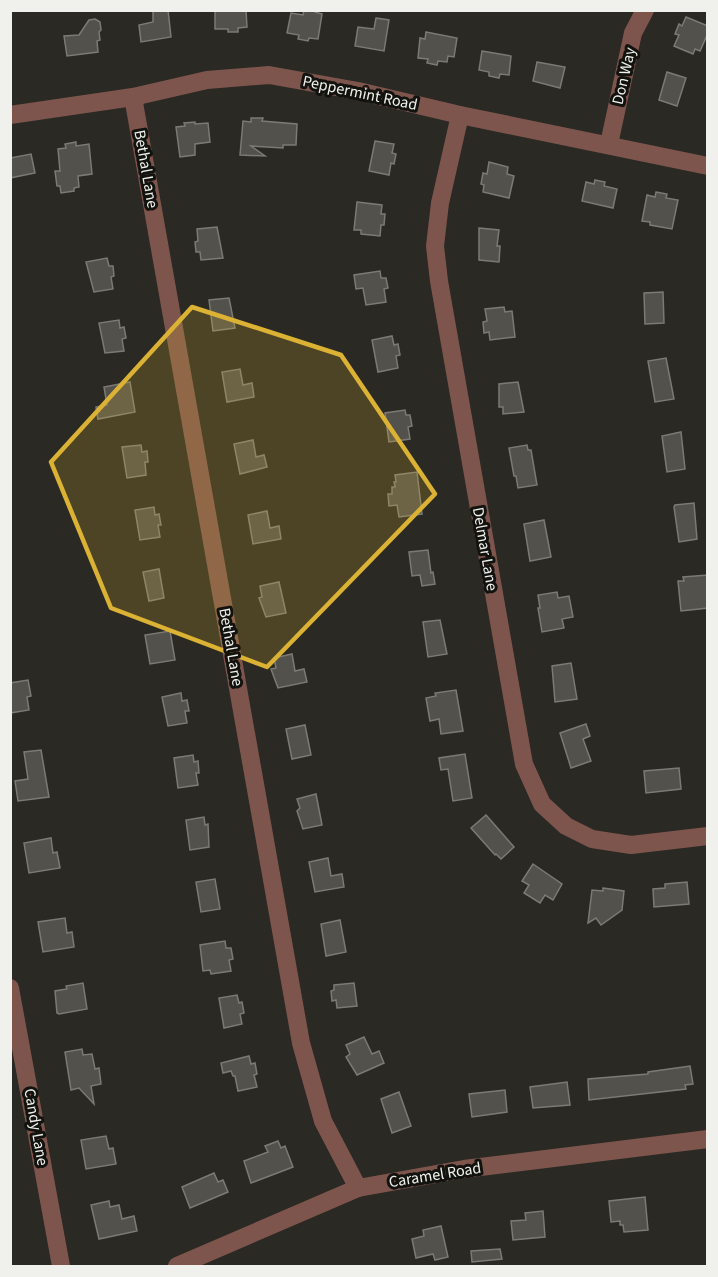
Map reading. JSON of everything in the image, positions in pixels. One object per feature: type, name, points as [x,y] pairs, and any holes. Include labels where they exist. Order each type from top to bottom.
[{"type":"street","name":"Don Way","points":[[609,144],[633,33],[645,10]]},
{"type":"street","name":"Peppermint Road","points":[[10,115],[134,97],[207,80],[269,75],[358,91],[460,115],[708,166]]},
{"type":"street","name":"Bethal Lane","points":[[134,97],[301,1043],[323,1121],[358,1188]]},
{"type":"street","name":"Delmar Lane","points":[[460,115],[440,203],[435,246],[439,281],[524,764],[542,804],[566,826],[592,839],[631,845],[708,836]]},
{"type":"street","name":"Candy Lane","points":[[10,988],[61,1266]]},
{"type":"street","name":"Caramel Road","points":[[177,1266],[358,1188],[464,1169],[708,1138]]},
{"type":"highlighted area","points":[[192,307],[341,355],[435,494],[267,667],[111,608],[51,462]]},
{"type":"building","points":[[153,10],[168,10],[171,37],[141,42],[139,25],[153,22]]},
{"type":"building","points":[[215,10],[246,10],[247,27],[238,28],[238,32],[215,29]]},
{"type":"building","points":[[304,10],[316,10],[315,12],[322,14],[318,39],[309,38],[308,41],[298,39],[299,35],[287,33],[291,13],[303,15]]},
{"type":"building","points":[[686,17],[708,26],[708,33],[700,51],[695,49],[693,54],[674,46],[679,35],[675,34],[679,24],[682,26]]},
{"type":"building","points":[[376,18],[389,20],[384,51],[355,46],[358,27],[374,29]]},
{"type":"building","points":[[95,19],[100,22],[101,30],[100,40],[97,41],[98,52],[67,56],[64,36],[79,35],[89,20]]},
{"type":"building","points":[[426,32],[457,38],[454,57],[448,56],[447,62],[438,61],[437,65],[427,63],[428,59],[418,58],[420,38],[425,39]]},
{"type":"building","points":[[482,51],[511,56],[509,75],[500,74],[499,78],[489,76],[489,72],[479,70]]},
{"type":"building","points":[[537,62],[565,67],[560,88],[533,81]]},
{"type":"building","points":[[667,72],[686,78],[677,106],[659,100]]},
{"type":"building","points":[[251,118],[297,124],[296,145],[283,145],[283,148],[251,146],[265,156],[240,155],[243,121],[251,122]]},
{"type":"building","points":[[195,122],[195,124],[208,123],[210,142],[195,144],[195,155],[180,157],[176,127],[185,126],[184,123]]},
{"type":"building","points":[[375,141],[394,144],[392,153],[396,154],[394,164],[391,163],[389,175],[369,171]]},
{"type":"building","points":[[76,142],[76,146],[89,144],[92,174],[78,176],[79,187],[74,188],[74,191],[61,193],[60,186],[57,186],[55,171],[60,171],[58,149],[66,148],[65,144]]},
{"type":"building","points":[[31,154],[35,173],[10,178],[10,158]]},
{"type":"building","points":[[489,162],[508,167],[507,174],[514,176],[509,198],[483,192],[484,185],[481,184],[483,173],[487,174]]},
{"type":"building","points":[[595,180],[605,182],[604,186],[617,189],[613,208],[582,201],[586,182],[594,184]]},
{"type":"building","points":[[656,192],[667,194],[666,198],[678,200],[672,229],[650,225],[650,222],[642,221],[647,195],[655,197]]},
{"type":"building","points":[[357,202],[382,205],[381,214],[385,214],[380,236],[361,234],[361,230],[354,230]]},
{"type":"building","points":[[217,227],[223,258],[201,260],[200,252],[196,252],[197,229]]},
{"type":"building","points":[[479,228],[499,230],[497,246],[500,246],[499,262],[479,260]]},
{"type":"building","points":[[107,258],[109,266],[113,266],[114,276],[111,277],[113,289],[94,292],[86,262]]},
{"type":"building","points":[[380,271],[381,278],[386,278],[388,288],[384,289],[386,302],[366,305],[363,288],[356,289],[354,275]]},
{"type":"building","points":[[663,292],[664,323],[645,324],[644,293]]},
{"type":"building","points":[[229,298],[235,328],[213,331],[209,300]]},
{"type":"building","points":[[504,307],[505,312],[512,311],[515,337],[490,340],[489,332],[484,333],[483,322],[487,321],[485,309]]},
{"type":"building","points":[[119,320],[120,328],[124,327],[126,338],[122,339],[124,351],[105,353],[99,323]]},
{"type":"building","points":[[392,336],[394,345],[398,344],[400,355],[396,356],[398,368],[378,372],[372,340]]},
{"type":"building","points":[[666,358],[674,399],[655,402],[648,361]]},
{"type":"building","points":[[240,369],[243,385],[252,383],[254,397],[227,402],[222,372]]},
{"type":"building","points":[[130,382],[135,412],[98,419],[96,407],[107,405],[104,387]]},
{"type":"building","points":[[518,382],[524,412],[503,414],[503,407],[499,407],[499,384]]},
{"type":"building","points":[[405,410],[406,415],[410,415],[412,426],[408,427],[410,439],[389,442],[385,413]]},
{"type":"building","points":[[681,432],[685,469],[667,472],[662,436]]},
{"type":"building","points":[[253,440],[256,457],[264,455],[267,467],[240,474],[234,444]]},
{"type":"building","points":[[141,445],[142,452],[147,451],[146,475],[127,478],[122,447]]},
{"type":"building","points":[[527,445],[528,450],[531,450],[537,485],[518,488],[509,448]]},
{"type":"building","points":[[417,472],[422,514],[399,517],[397,505],[389,506],[388,494],[392,494],[392,487],[395,487],[395,475]]},
{"type":"building","points":[[694,503],[697,539],[679,542],[674,507]]},
{"type":"building","points":[[154,507],[155,515],[159,514],[160,537],[140,540],[135,510]]},
{"type":"building","points":[[267,511],[270,528],[279,526],[281,539],[253,544],[248,515]]},
{"type":"building","points":[[544,520],[551,557],[530,561],[524,524]]},
{"type":"building","points":[[428,550],[435,584],[422,586],[420,575],[412,576],[409,552]]},
{"type":"building","points":[[159,569],[164,598],[149,601],[143,572]]},
{"type":"building","points":[[708,575],[708,608],[681,611],[678,581],[684,581],[683,577]]},
{"type":"building","points":[[279,582],[286,613],[266,617],[259,598],[262,597],[260,586]]},
{"type":"building","points":[[557,592],[558,598],[569,596],[573,617],[562,619],[564,628],[542,632],[538,595]]},
{"type":"building","points":[[440,620],[447,654],[428,657],[423,622]]},
{"type":"building","points":[[170,631],[175,660],[150,664],[145,635]]},
{"type":"building","points":[[292,654],[295,671],[304,669],[307,682],[278,688],[271,669],[276,668],[274,658]]},
{"type":"building","points":[[571,663],[577,699],[555,702],[552,666]]},
{"type":"building","points":[[28,680],[31,696],[27,697],[29,710],[10,713],[10,683]]},
{"type":"building","points":[[456,690],[463,731],[441,734],[439,719],[430,721],[426,698],[436,696],[435,693]]},
{"type":"building","points":[[181,693],[182,701],[187,700],[189,711],[185,711],[187,723],[168,726],[162,697]]},
{"type":"building","points":[[586,724],[590,736],[583,739],[591,761],[571,768],[560,733]]},
{"type":"building","points":[[305,725],[311,755],[292,759],[286,729]]},
{"type":"building","points":[[41,750],[49,797],[18,801],[15,781],[28,779],[24,752]]},
{"type":"building","points":[[465,754],[472,798],[453,801],[448,769],[441,770],[439,758]]},
{"type":"building","points":[[193,755],[194,762],[198,761],[199,773],[196,773],[198,785],[178,788],[174,758]]},
{"type":"building","points":[[679,768],[681,789],[646,793],[644,771]]},
{"type":"building","points":[[316,794],[322,825],[303,829],[297,811],[300,808],[297,799]]},
{"type":"building","points":[[486,815],[514,847],[501,859],[471,828]]},
{"type":"building","points":[[204,817],[205,825],[208,824],[209,847],[190,850],[186,820]]},
{"type":"building","points":[[51,838],[53,853],[57,852],[60,868],[29,873],[24,843]]},
{"type":"building","points":[[328,858],[331,876],[342,874],[344,887],[315,892],[309,862]]},
{"type":"building","points":[[533,864],[562,884],[553,900],[545,895],[540,903],[524,893],[529,885],[522,881]]},
{"type":"building","points":[[215,879],[220,909],[201,912],[196,882]]},
{"type":"building","points":[[687,882],[689,904],[654,907],[653,889],[665,888],[665,884]]},
{"type":"building","points":[[603,888],[624,891],[622,910],[601,925],[596,918],[588,923],[592,890],[603,891]]},
{"type":"building","points":[[65,918],[67,933],[72,932],[74,947],[43,952],[38,922]]},
{"type":"building","points":[[340,920],[346,952],[326,956],[321,924]]},
{"type":"building","points":[[225,941],[226,948],[231,948],[233,959],[229,960],[231,971],[211,974],[210,970],[203,971],[200,945]]},
{"type":"building","points":[[83,983],[87,1009],[57,1013],[55,991]]},
{"type":"building","points":[[354,983],[357,1006],[337,1008],[336,1000],[332,1001],[331,991],[334,990],[334,985]]},
{"type":"building","points":[[237,995],[239,1003],[242,1002],[244,1013],[240,1014],[242,1024],[224,1028],[219,998]]},
{"type":"building","points":[[364,1037],[372,1054],[379,1051],[384,1063],[357,1075],[346,1057],[350,1054],[346,1045]]},
{"type":"building","points":[[82,1049],[83,1055],[92,1054],[95,1069],[99,1068],[101,1084],[91,1086],[94,1104],[79,1088],[71,1090],[65,1052]]},
{"type":"building","points":[[249,1056],[251,1064],[255,1063],[257,1074],[254,1075],[257,1087],[238,1091],[235,1076],[231,1071],[223,1073],[221,1063]]},
{"type":"building","points":[[690,1066],[693,1084],[685,1085],[686,1089],[589,1100],[588,1079],[648,1074],[648,1072]]},
{"type":"building","points":[[567,1082],[570,1105],[533,1108],[530,1087]]},
{"type":"building","points":[[505,1090],[507,1112],[472,1117],[469,1094]]},
{"type":"building","points":[[399,1092],[411,1126],[392,1133],[381,1099]]},
{"type":"building","points":[[106,1136],[109,1149],[113,1148],[116,1164],[86,1169],[81,1140]]},
{"type":"building","points":[[278,1141],[281,1148],[285,1146],[293,1167],[251,1183],[244,1161],[268,1152],[265,1146]]},
{"type":"building","points":[[214,1173],[218,1182],[223,1180],[228,1192],[190,1208],[182,1187]]},
{"type":"building","points":[[645,1197],[648,1230],[624,1232],[620,1221],[611,1222],[609,1201]]},
{"type":"building","points":[[109,1201],[110,1207],[119,1205],[122,1219],[134,1216],[137,1231],[99,1239],[91,1205]]},
{"type":"building","points":[[543,1211],[545,1237],[513,1240],[511,1221],[526,1220],[525,1213]]},
{"type":"building","points":[[441,1226],[448,1257],[435,1260],[433,1254],[416,1258],[412,1239],[424,1236],[423,1230]]},
{"type":"building","points":[[500,1249],[502,1259],[472,1262],[471,1251]]}]
